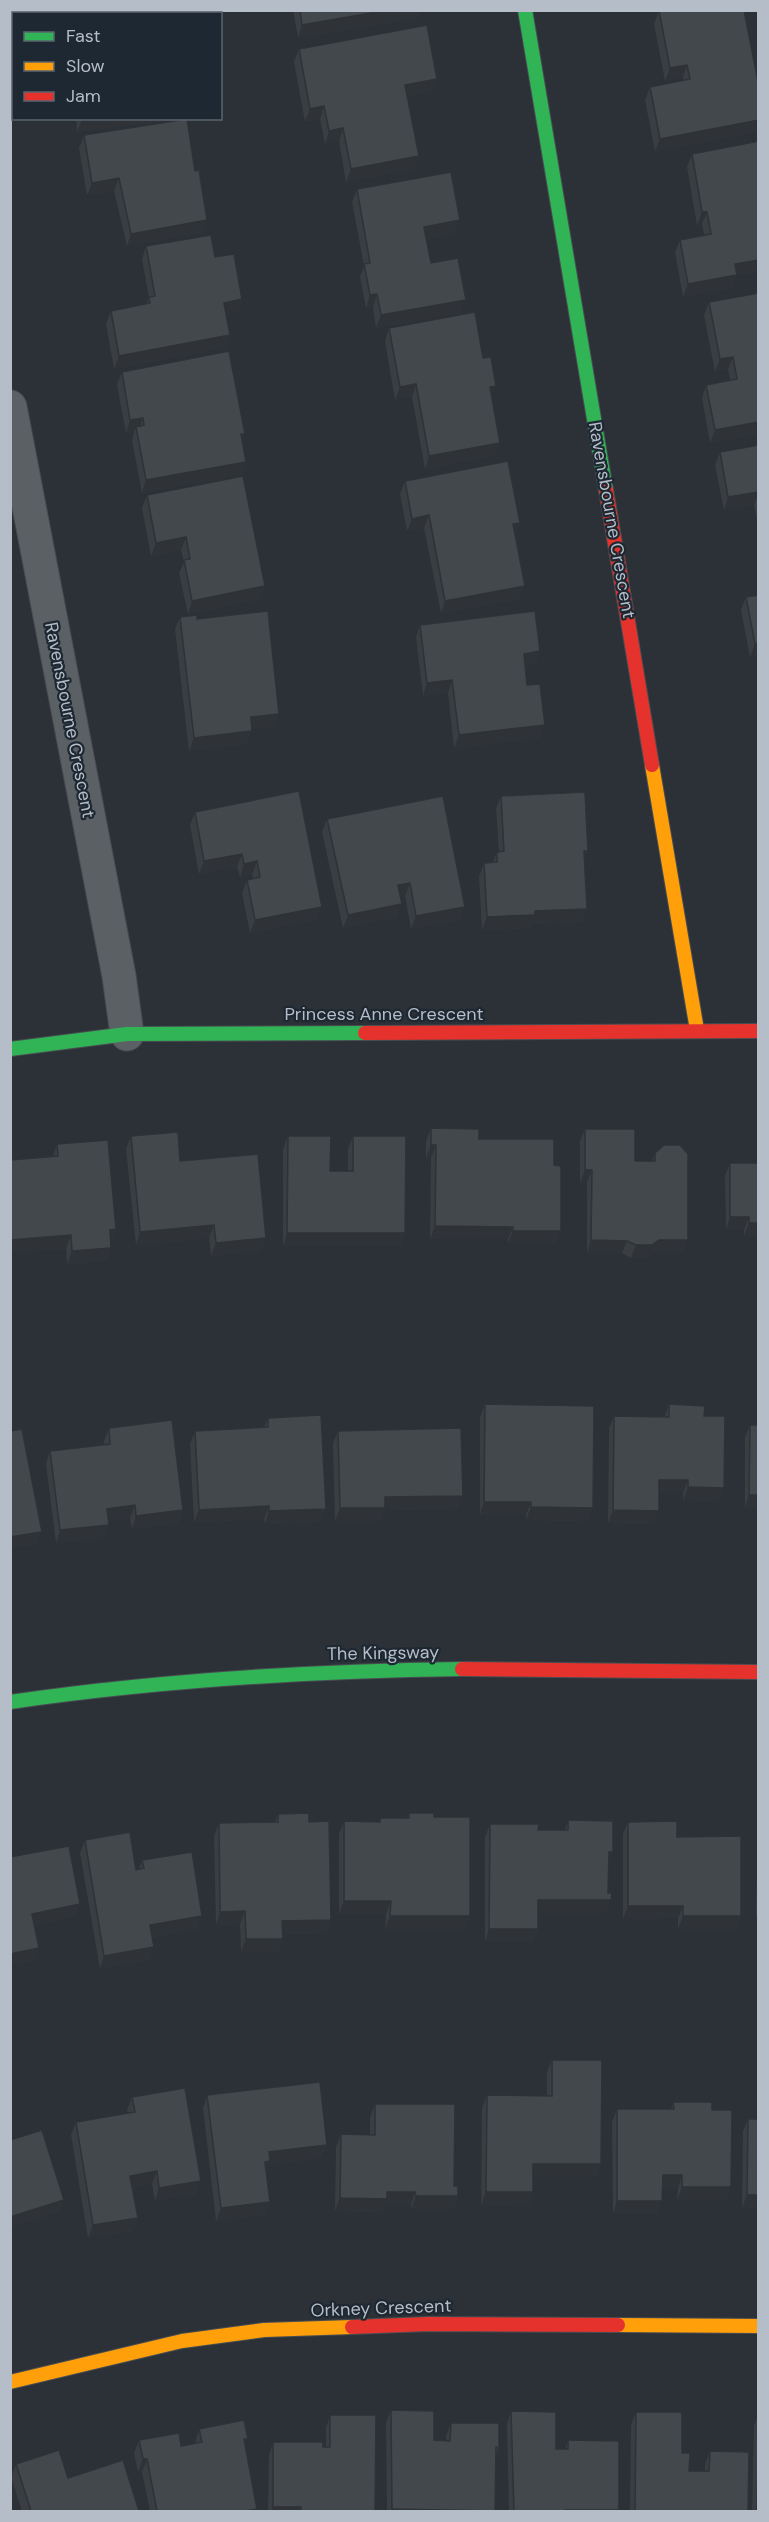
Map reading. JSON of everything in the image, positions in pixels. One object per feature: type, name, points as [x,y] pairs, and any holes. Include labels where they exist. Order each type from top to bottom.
[{"type":"street","name":"Ravensbourne Crescent","points":[[525,10],[697,1030]]},
{"type":"street","name":"Ravensbourne Crescent","points":[[10,407],[119,976],[127,1034]]},
{"type":"street","name":"Princess Anne Crescent","points":[[10,1049],[127,1034],[759,1031]]},
{"type":"street","name":"The Kingsway","points":[[10,1702],[93,1688],[268,1674],[462,1669],[759,1671]]},
{"type":"street","name":"Orkney Crescent","points":[[10,2382],[182,2341],[264,2330],[428,2324],[759,2326]]},
{"type":"building","points":[[107,10],[108,12],[78,12]]},
{"type":"building","points":[[141,10],[161,10],[161,12],[130,12]]},
{"type":"building","points":[[300,10],[388,10],[302,25]]},
{"type":"building","points":[[744,10],[759,87],[759,120],[660,139],[650,87],[690,79],[687,65],[670,68],[659,11]]},
{"type":"building","points":[[427,25],[437,79],[405,85],[419,156],[351,169],[343,128],[329,131],[324,106],[310,109],[299,49]]},
{"type":"building","points":[[187,120],[195,171],[199,170],[207,220],[131,234],[119,178],[92,183],[84,135]]},
{"type":"building","points":[[759,141],[759,260],[735,264],[737,275],[688,284],[680,240],[711,234],[707,212],[702,212],[692,154]]},
{"type":"building","points":[[451,172],[460,220],[424,227],[431,263],[458,258],[466,300],[381,315],[377,294],[370,295],[364,264],[370,263],[357,189]]},
{"type":"building","points":[[211,235],[215,257],[234,254],[242,299],[224,303],[230,335],[119,356],[111,311],[150,303],[149,297],[155,296],[146,246]]},
{"type":"building","points":[[759,293],[759,422],[715,430],[706,385],[737,379],[733,357],[720,359],[709,302]]},
{"type":"building","points":[[475,312],[483,358],[491,357],[496,386],[490,387],[500,443],[429,456],[416,384],[400,387],[389,328]]},
{"type":"building","points":[[229,351],[245,434],[241,434],[246,462],[146,480],[136,427],[144,425],[143,418],[130,420],[122,372]]},
{"type":"building","points":[[759,445],[759,492],[728,497],[720,452]]},
{"type":"building","points":[[508,461],[520,523],[513,524],[525,586],[445,601],[429,515],[412,519],[405,481]]},
{"type":"building","points":[[243,476],[265,586],[192,601],[184,560],[190,559],[186,537],[156,543],[147,495]]},
{"type":"building","points":[[759,595],[759,643],[755,644],[746,597]]},
{"type":"building","points":[[268,611],[279,714],[251,717],[252,731],[194,738],[180,617],[197,615],[197,619]]},
{"type":"building","points":[[535,611],[540,651],[524,654],[527,685],[540,684],[545,725],[459,735],[452,680],[427,683],[420,625]]},
{"type":"building","points":[[299,791],[322,907],[255,920],[247,880],[260,877],[257,861],[244,864],[242,854],[204,861],[195,812]]},
{"type":"building","points":[[585,792],[588,851],[584,851],[587,909],[535,911],[535,915],[487,917],[484,863],[497,862],[497,852],[504,851],[501,796]]},
{"type":"building","points":[[443,796],[465,907],[416,916],[410,883],[398,885],[402,904],[348,915],[327,819]]},
{"type":"building","points":[[431,1128],[479,1129],[479,1139],[554,1139],[554,1165],[561,1166],[561,1231],[513,1231],[513,1227],[435,1226],[436,1145],[431,1145]]},
{"type":"building","points":[[585,1129],[635,1129],[635,1161],[655,1161],[655,1153],[664,1145],[680,1145],[688,1154],[688,1240],[659,1240],[652,1245],[636,1245],[627,1241],[591,1240],[592,1170],[585,1170]]},
{"type":"building","points":[[178,1132],[180,1161],[258,1154],[266,1238],[216,1243],[214,1225],[140,1232],[131,1136]]},
{"type":"building","points":[[288,1136],[331,1136],[330,1171],[353,1171],[353,1136],[406,1136],[405,1233],[287,1233]]},
{"type":"building","points":[[108,1140],[116,1229],[110,1230],[111,1248],[72,1251],[71,1235],[10,1240],[10,1160],[58,1156],[57,1144]]},
{"type":"building","points":[[730,1163],[759,1163],[759,1223],[749,1223],[749,1217],[730,1217]]},
{"type":"building","points":[[485,1404],[594,1406],[593,1508],[531,1507],[531,1502],[484,1502]]},
{"type":"building","points":[[669,1404],[705,1406],[704,1416],[725,1416],[724,1488],[688,1487],[688,1480],[659,1480],[659,1511],[613,1510],[614,1416],[669,1417]]},
{"type":"building","points":[[321,1415],[326,1509],[269,1511],[269,1506],[199,1510],[195,1431],[268,1427],[268,1418]]},
{"type":"building","points":[[172,1420],[183,1510],[136,1516],[135,1505],[107,1509],[109,1525],[60,1530],[50,1451],[110,1444],[109,1428]]},
{"type":"building","points":[[750,1425],[759,1425],[759,1495],[749,1495]]},
{"type":"building","points":[[461,1428],[463,1496],[385,1497],[385,1508],[340,1508],[338,1431]]},
{"type":"building","points":[[22,1429],[42,1532],[10,1537],[10,1431]]},
{"type":"building","points":[[309,1813],[309,1822],[329,1821],[331,1920],[282,1921],[283,1939],[246,1939],[245,1911],[220,1912],[219,1823],[278,1822],[278,1814]]},
{"type":"building","points":[[409,1813],[434,1813],[434,1817],[470,1817],[470,1916],[390,1916],[391,1901],[344,1901],[344,1821],[380,1822],[380,1818],[409,1818]]},
{"type":"building","points":[[568,1820],[613,1821],[613,1852],[609,1852],[608,1893],[612,1893],[611,1900],[538,1900],[538,1929],[489,1929],[490,1824],[539,1824],[538,1830],[568,1830]]},
{"type":"building","points":[[677,1821],[677,1837],[741,1836],[741,1916],[683,1916],[683,1906],[628,1906],[628,1822]]},
{"type":"building","points":[[130,1832],[136,1870],[144,1868],[142,1860],[192,1852],[202,1916],[150,1925],[154,1947],[104,1956],[85,1840]]},
{"type":"building","points":[[69,1846],[80,1904],[32,1914],[39,1948],[10,1954],[10,1857]]},
{"type":"building","points":[[552,2060],[602,2060],[601,2164],[533,2164],[533,2192],[486,2192],[487,2095],[552,2096]]},
{"type":"building","points":[[320,2082],[327,2145],[269,2152],[270,2161],[265,2162],[270,2202],[221,2208],[207,2095]]},
{"type":"building","points":[[185,2088],[201,2181],[159,2188],[157,2171],[130,2176],[138,2218],[93,2225],[76,2122],[135,2112],[132,2097]]},
{"type":"building","points":[[673,2102],[712,2102],[712,2110],[732,2110],[731,2187],[682,2187],[682,2175],[663,2175],[662,2201],[617,2201],[617,2109],[674,2109]]},
{"type":"building","points":[[375,2104],[455,2104],[454,2186],[458,2186],[458,2196],[416,2196],[415,2192],[387,2192],[387,2199],[340,2198],[341,2134],[375,2135]]},
{"type":"building","points":[[748,2119],[759,2119],[759,2195],[747,2195]]},
{"type":"building","points":[[42,2130],[64,2200],[10,2217],[10,2140]]},
{"type":"building","points":[[391,2410],[434,2411],[434,2440],[450,2441],[451,2423],[499,2423],[499,2448],[496,2447],[495,2511],[392,2509]]},
{"type":"building","points":[[511,2411],[556,2412],[556,2449],[568,2449],[568,2440],[619,2441],[619,2510],[514,2511]]},
{"type":"building","points":[[636,2412],[682,2412],[682,2453],[690,2453],[689,2471],[709,2471],[710,2451],[749,2452],[748,2511],[635,2511]]},
{"type":"building","points":[[330,2415],[376,2415],[375,2511],[301,2511],[301,2507],[273,2507],[273,2442],[323,2442],[323,2447],[330,2447]]},
{"type":"building","points":[[244,2420],[248,2439],[244,2439],[257,2509],[157,2511],[147,2459],[143,2459],[139,2440],[179,2433],[181,2446],[202,2442],[199,2429]]},
{"type":"building","points":[[759,2423],[759,2511],[757,2511]]},
{"type":"building","points":[[59,2450],[68,2478],[123,2460],[139,2511],[31,2511],[16,2464]]},
{"type":"traffic: fast","points":[[525,10],[606,490]]},
{"type":"traffic: fast","points":[[10,1049],[127,1034],[365,1033]]},
{"type":"traffic: fast","points":[[10,1702],[179,1682],[348,1672],[462,1669]]},
{"type":"traffic: slow","points":[[652,765],[697,1030]]},
{"type":"traffic: slow","points":[[618,2325],[758,2326]]},
{"type":"traffic: slow","points":[[10,2382],[182,2341],[264,2330],[352,2327]]},
{"type":"traffic: jam","points":[[606,490],[652,765]]},
{"type":"traffic: jam","points":[[365,1033],[758,1031]]},
{"type":"traffic: jam","points":[[462,1669],[758,1672]]},
{"type":"traffic: jam","points":[[352,2327],[428,2324],[618,2325]]}]
